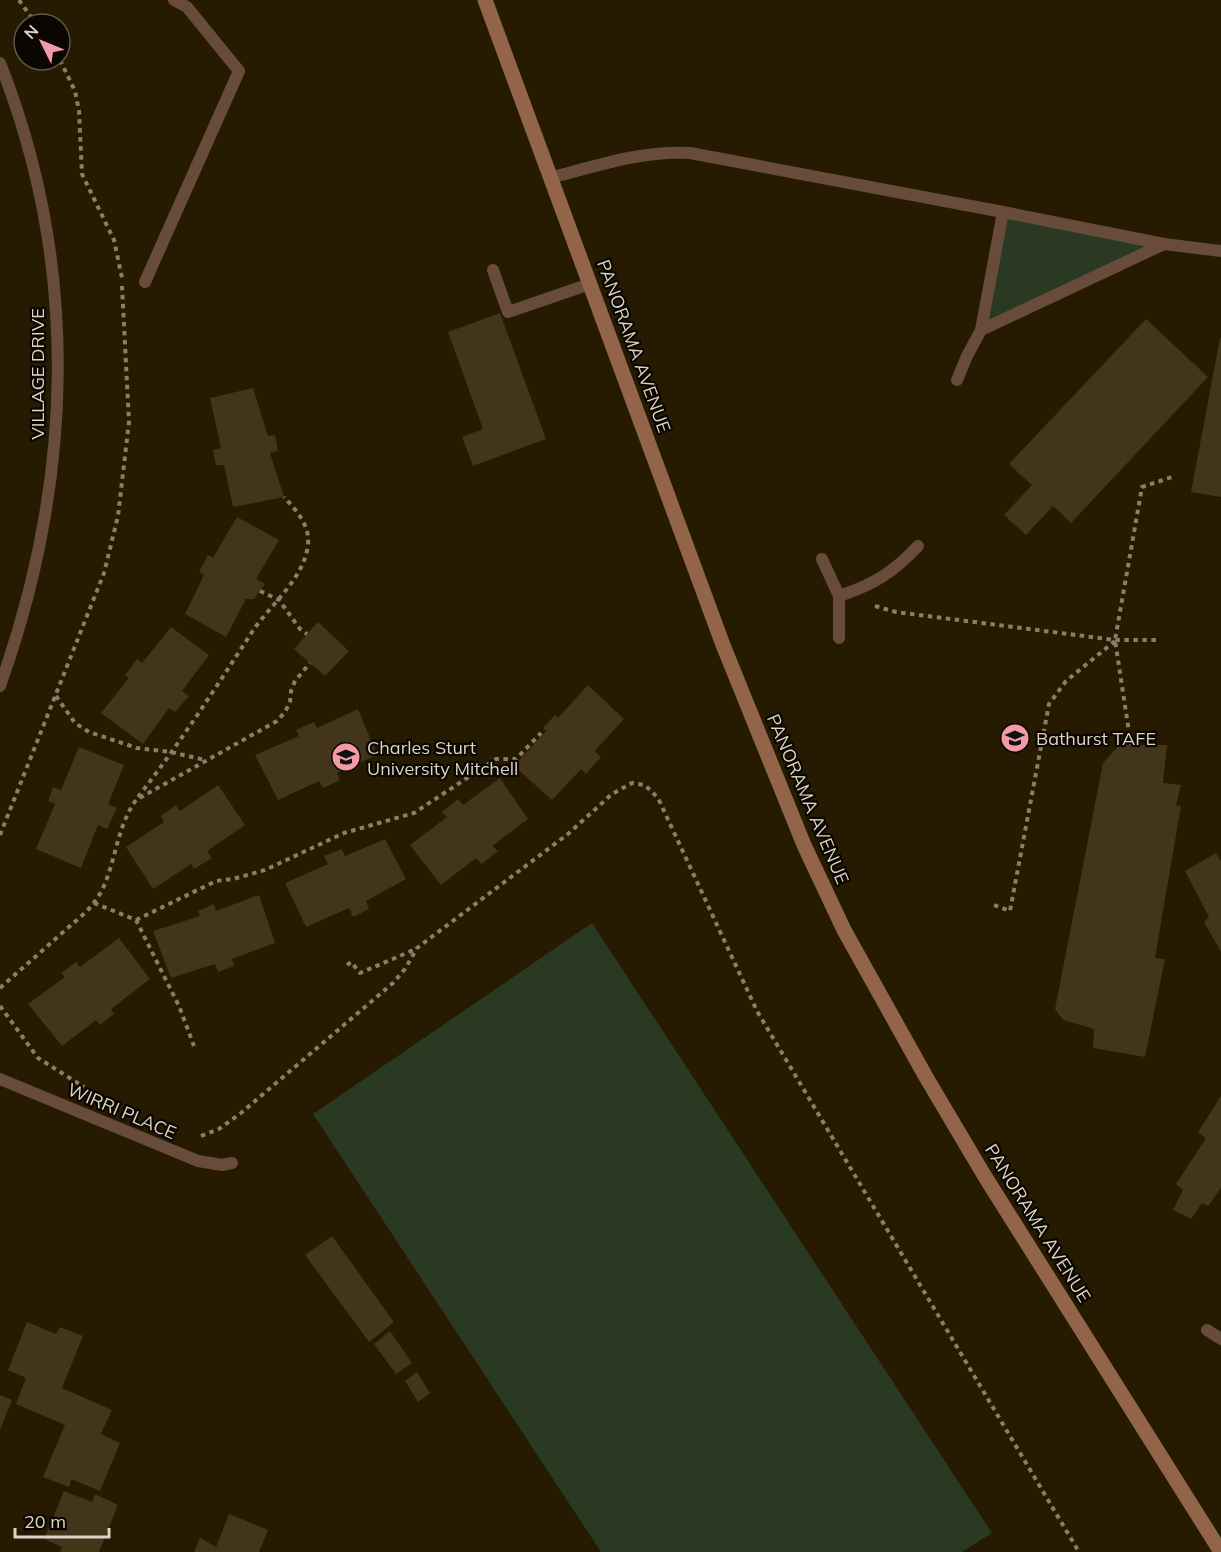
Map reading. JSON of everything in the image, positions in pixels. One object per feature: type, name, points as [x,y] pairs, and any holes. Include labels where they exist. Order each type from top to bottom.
[{"type":"street","name":"PANORAMA AVENUE","points":[[485,0],[723,645],[804,845],[844,930],[984,1175],[1221,1552]]},
{"type":"lane","points":[[145,282],[239,71],[186,7],[174,0]]},
{"type":"lane","name":"VILLAGE DRIVE","points":[[0,63],[15,101],[44,216],[53,272],[58,380],[54,460],[48,503],[32,583],[0,686]]},
{"type":"lane","points":[[550,178],[648,154],[690,153],[1164,244],[1221,251]]},
{"type":"lane","points":[[957,380],[981,330],[1003,212]]},
{"type":"lane","points":[[981,330],[1164,244]]},
{"type":"lane","points":[[493,270],[508,312],[590,284]]},
{"type":"lane","points":[[839,596],[861,589],[882,578],[902,563],[918,546]]},
{"type":"lane","points":[[822,559],[839,596],[838,638]]},
{"type":"lane","name":"WIRRI PLACE","points":[[0,1079],[198,1161],[222,1165],[232,1163]]},
{"type":"lane","points":[[1207,1330],[1221,1339]]},
{"type":"path","points":[[0,836],[104,573],[118,516],[129,422],[127,358],[122,315],[122,273],[114,240],[82,174],[79,111],[75,91],[66,72]]},
{"type":"path","points":[[1131,745],[1115,640],[1142,487],[1172,477]]},
{"type":"path","points":[[0,988],[94,903],[101,892],[127,813],[173,753],[254,630],[279,600],[306,557],[309,542],[305,525],[298,511],[284,497]]},
{"type":"path","points":[[261,591],[279,600],[300,629],[307,634]]},
{"type":"path","points":[[839,596],[896,612],[1115,640],[1160,640]]},
{"type":"path","points":[[994,905],[1010,911],[1049,704],[1066,681],[1115,640]]},
{"type":"path","points":[[136,800],[277,721],[290,702],[295,681],[310,663]]},
{"type":"path","points":[[56,696],[75,723],[89,732],[137,748],[206,760]]},
{"type":"path","points":[[136,921],[216,881],[233,879],[264,870],[344,834],[414,813],[496,759],[516,759],[541,733]]},
{"type":"path","points":[[347,965],[351,962],[360,973],[417,948],[568,834],[612,794],[632,783],[645,785],[658,798],[757,1011],[1079,1552]]},
{"type":"path","points":[[94,903],[136,921],[179,1006],[194,1046]]},
{"type":"path","points":[[198,1136],[203,1137],[219,1129],[241,1113],[405,969],[417,948]]},
{"type":"path","points":[[0,1006],[38,1058],[92,1093]]},
{"type":"green space","points":[[1003,212],[1164,244],[981,330]]},
{"type":"green space","points":[[592,923],[992,1533],[962,1552],[601,1552],[313,1114]]},
{"type":"building","points":[[500,313],[546,439],[473,466],[462,437],[483,429],[448,332]]},
{"type":"building","points":[[1146,319],[1208,377],[1071,523],[1053,506],[1026,535],[1004,515],[1032,485],[1009,464]]},
{"type":"building","points":[[1221,338],[1221,497],[1191,492]]},
{"type":"building","points":[[253,388],[268,436],[275,435],[278,451],[270,453],[284,497],[233,507],[224,465],[216,465],[213,450],[221,448],[210,398]]},
{"type":"building","points":[[237,517],[279,540],[256,579],[265,584],[254,599],[246,599],[226,637],[185,614],[204,575],[199,572],[208,555],[213,558]]},
{"type":"building","points":[[318,622],[349,651],[325,676],[294,649]]},
{"type":"building","points":[[171,627],[209,655],[182,691],[189,696],[175,712],[169,708],[143,744],[101,713],[129,678],[125,675],[137,659],[142,663]]},
{"type":"building","points":[[588,685],[624,719],[595,751],[601,757],[586,774],[581,769],[552,800],[514,766],[546,731],[543,728],[555,715],[558,718]]},
{"type":"building","points":[[358,709],[377,755],[337,773],[340,780],[323,788],[319,781],[278,800],[255,755],[299,736],[296,730],[314,722],[317,728]]},
{"type":"building","points":[[1119,745],[1167,745],[1163,783],[1181,785],[1176,805],[1181,806],[1155,958],[1165,959],[1145,1057],[1093,1048],[1094,1029],[1063,1020],[1055,1009],[1103,763]]},
{"type":"building","points":[[79,747],[124,765],[108,804],[117,808],[107,829],[98,825],[81,868],[36,849],[55,804],[48,801],[53,787],[61,790]]},
{"type":"building","points":[[500,778],[528,819],[492,846],[498,851],[482,864],[476,858],[441,885],[410,845],[447,817],[442,812],[458,799],[463,805]]},
{"type":"building","points":[[218,785],[245,825],[207,851],[212,858],[194,869],[191,864],[153,889],[126,847],[164,822],[161,816],[176,805],[180,811]]},
{"type":"building","points":[[385,839],[406,879],[366,901],[369,909],[353,917],[349,908],[306,927],[285,883],[328,864],[324,856],[342,849],[345,856]]},
{"type":"building","points":[[1216,853],[1221,861],[1221,952],[1204,922],[1209,917],[1185,871]]},
{"type":"building","points":[[259,895],[275,943],[232,959],[234,966],[218,972],[215,964],[171,978],[153,931],[200,916],[198,911],[214,904],[216,911]]},
{"type":"building","points":[[119,938],[150,979],[111,1009],[114,1014],[100,1025],[96,1020],[62,1046],[28,1004],[65,977],[61,973],[76,962],[80,967]]},
{"type":"building","points":[[1221,1096],[1221,1188],[1208,1206],[1202,1203],[1191,1219],[1173,1210],[1183,1190],[1176,1184],[1206,1138],[1198,1132]]},
{"type":"building","points":[[332,1236],[394,1322],[369,1342],[305,1255]]},
{"type":"building","points":[[27,1322],[56,1334],[60,1327],[83,1336],[62,1388],[112,1410],[101,1434],[120,1443],[100,1491],[71,1479],[69,1487],[43,1477],[65,1425],[16,1404],[26,1378],[8,1370]]},
{"type":"building","points":[[390,1331],[412,1363],[396,1374],[374,1344]]},
{"type":"building","points":[[417,1372],[430,1393],[418,1402],[405,1381]]},
{"type":"building","points":[[0,1395],[12,1400],[0,1430]]},
{"type":"building","points":[[64,1491],[92,1502],[95,1494],[118,1505],[99,1552],[60,1552],[62,1547],[44,1539]]},
{"type":"building","points":[[229,1514],[268,1530],[259,1552],[194,1552],[200,1538],[216,1547]]},
{"type":"place","name":"Bathurst TAFE","points":[[1015,738]]},
{"type":"place","name":"Charles Sturt University Mitchell","points":[[346,757]]}]
